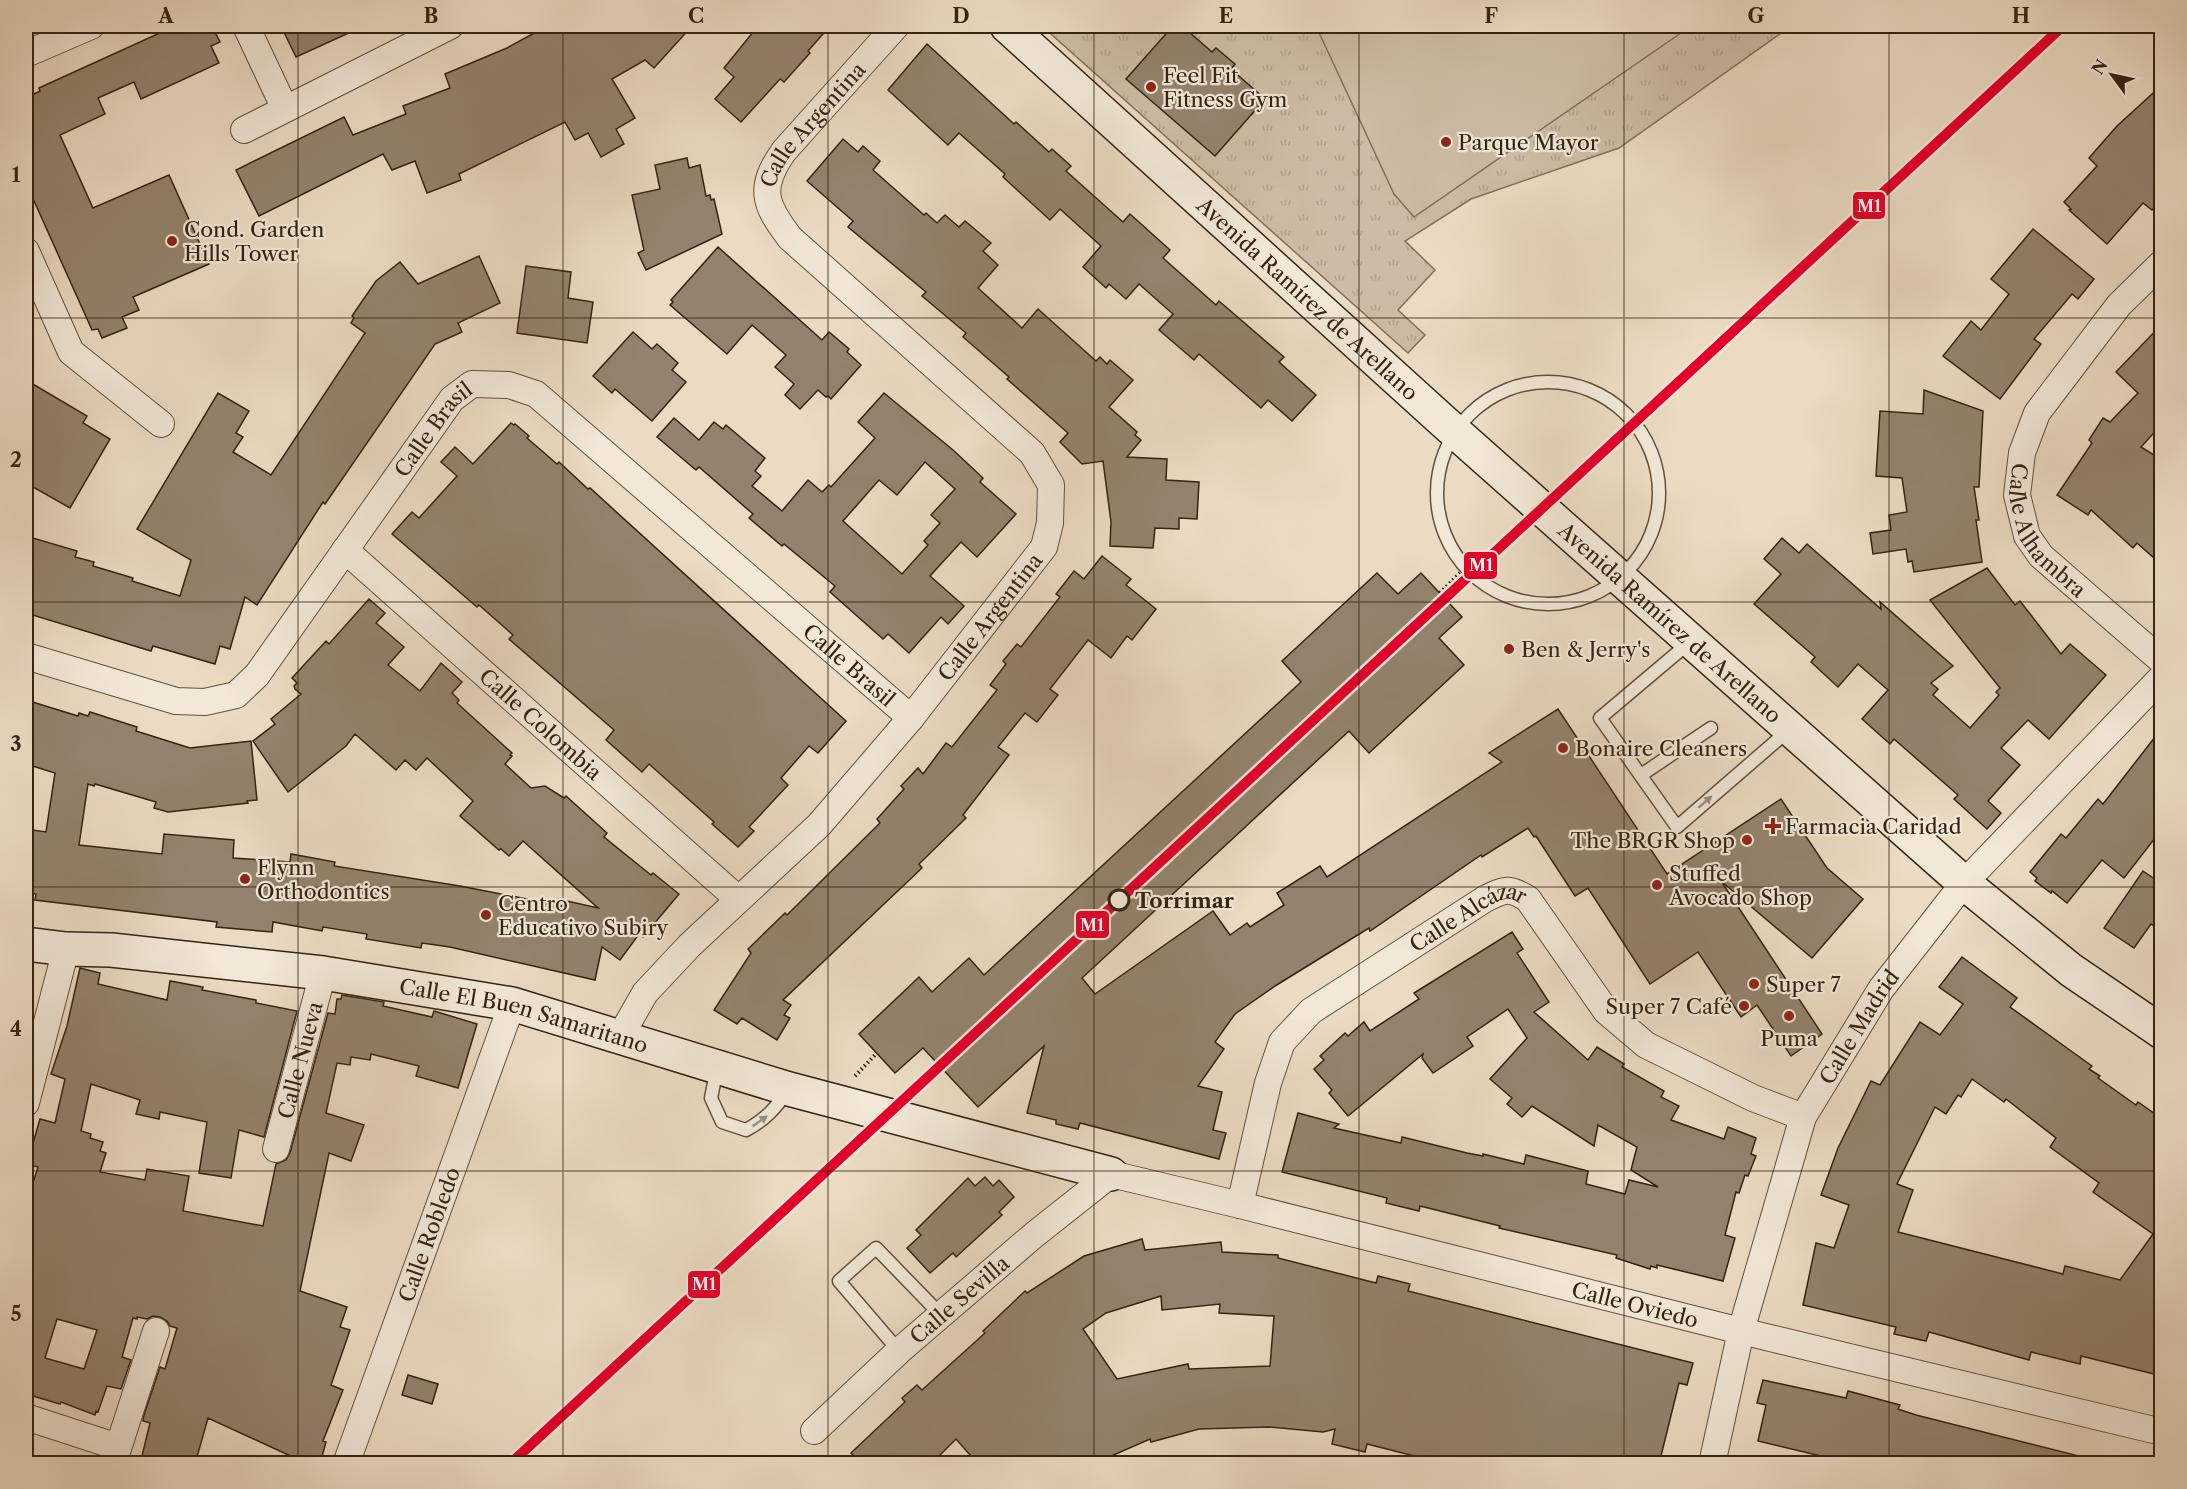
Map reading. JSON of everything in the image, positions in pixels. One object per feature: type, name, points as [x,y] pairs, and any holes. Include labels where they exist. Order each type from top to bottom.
[{"type":"street","points":[[26,54],[91,26]]},
{"type":"street","points":[[246,26],[285,108]]},
{"type":"street","points":[[244,130],[450,26]]},
{"type":"street","name":"Calle Argentina","points":[[620,1037],[645,993],[690,945],[819,825],[911,718],[1044,547],[1050,523],[1051,484],[1032,453],[790,238],[773,216],[766,191],[772,168],[784,151],[896,26]]},
{"type":"street","name":"Avenida Ramírez de Arellano","points":[[1007,26],[1619,579],[1964,883],[2071,970],[2162,1032]]},
{"type":"street","points":[[26,251],[71,352],[161,424]]},
{"type":"street","name":"Calle Alhambra","points":[[2162,264],[2119,305],[2037,413],[2022,453],[2017,495],[2027,536],[2042,556],[2162,661]]},
{"type":"street","name":"Calle Brasil","points":[[26,656],[176,701],[205,702],[236,695],[257,675],[452,399],[472,384],[509,385],[536,394],[911,718]]},
{"type":"street","name":"Calle Colombia","points":[[345,550],[738,899]]},
{"type":"street","name":"Calle Madrid","points":[[1712,1464],[1741,1331],[1803,1117],[1881,989],[1964,883],[2162,677]]},
{"type":"street","name":"Calle Alcázar","points":[[1240,1205],[1268,1083],[1282,1042],[1311,1011],[1500,891],[1513,890],[1528,899],[1606,1011],[1646,1045],[1753,1098],[1803,1117]]},
{"type":"street","name":"Calle El Buen Samaritano","points":[[26,944],[66,949],[111,950],[323,973],[512,1004],[789,1089],[1111,1174]]},
{"type":"street","points":[[26,1103],[66,949]]},
{"type":"street","name":"Calle Nueva","points":[[276,1149],[323,973]]},
{"type":"street","name":"Calle Robledo","points":[[346,1464],[512,1004]]},
{"type":"street","name":"Calle Oviedo","points":[[1111,1174],[1741,1331],[2162,1432]]},
{"type":"street","name":"Calle Sevilla","points":[[814,1431],[899,1351],[1034,1235],[1111,1174]]},
{"type":"street","points":[[26,1417],[115,1455],[156,1331]]},
{"type":"lane","points":[[1542,382],[1573,384],[1610,400],[1630,416],[1646,438],[1656,465],[1659,487],[1656,520],[1649,539],[1636,561],[1619,579],[1586,598],[1564,604],[1539,605],[1517,601],[1498,594],[1484,585],[1465,568],[1441,527],[1437,504],[1441,462],[1455,432],[1480,405],[1513,387],[1542,382]]},
{"type":"lane","points":[[1691,642],[1600,718],[1677,827],[1790,729]]},
{"type":"lane","points":[[1641,775],[1711,728]]},
{"type":"lane","points":[[717,1067],[711,1098],[722,1122],[746,1130],[760,1123],[773,1111],[789,1089]]},
{"type":"lane","points":[[899,1351],[839,1281],[876,1248],[941,1315]]},
{"type":"path","points":[[1440,593],[1465,568]]},
{"type":"green space","points":[[1042,26],[1791,26],[1619,148],[1471,199],[1405,241],[1435,270],[1398,310],[1425,335],[1408,353]]},
{"type":"green space","name":"Parque Mayor","points":[[1316,26],[1691,26],[1414,217],[1394,194]]},
{"type":"building","points":[[175,26],[212,26],[220,42],[211,46],[219,63],[141,99],[134,82],[98,98],[105,114],[60,135],[93,208],[169,175],[209,264],[133,297],[139,310],[122,317],[127,328],[102,338],[98,329],[92,330],[26,183],[26,98],[40,91],[39,88]]},
{"type":"building","points":[[281,26],[364,26],[296,57]]},
{"type":"building","points":[[547,26],[692,26],[654,68],[645,60],[612,79],[635,118],[616,129],[624,144],[601,157],[588,133],[575,140],[565,122],[459,174],[461,180],[427,193],[415,161],[392,170],[383,154],[259,216],[236,170],[344,117],[353,135],[406,114],[403,106],[450,88],[445,74],[507,48]]},
{"type":"building","points":[[758,26],[830,26],[784,82],[780,79],[741,122],[715,99],[734,77],[724,68]]},
{"type":"building","points":[[1173,26],[1182,26],[1212,52],[1216,48],[1235,64],[1231,69],[1265,99],[1215,156],[1126,79]]},
{"type":"building","points":[[927,44],[1014,124],[1016,122],[1049,152],[1052,149],[1071,166],[1066,171],[1123,222],[1130,214],[1170,250],[1163,258],[1216,305],[1219,301],[1284,357],[1279,362],[1316,395],[1292,421],[1268,400],[1261,408],[1199,354],[1194,360],[1159,330],[1173,314],[1139,284],[1126,299],[1109,284],[1106,288],[1083,267],[1101,246],[1060,209],[1050,220],[1003,177],[1005,174],[959,133],[948,145],[888,90]]},
{"type":"building","points":[[2162,85],[2162,199],[2152,210],[2143,203],[2107,244],[2069,210],[2071,209],[2064,202],[2097,166],[2089,158],[2117,126]]},
{"type":"building","points":[[843,139],[858,152],[863,146],[880,161],[873,170],[924,215],[926,213],[937,223],[945,215],[959,227],[965,221],[991,243],[983,251],[998,265],[978,288],[1022,328],[1038,309],[1096,361],[1100,357],[1107,364],[1110,360],[1133,380],[1109,407],[1137,432],[1135,435],[1141,440],[1127,457],[1167,459],[1166,480],[1199,482],[1197,519],[1179,518],[1179,529],[1155,528],[1153,548],[1110,546],[1111,522],[1103,461],[1082,464],[1060,442],[1068,433],[963,337],[966,333],[922,296],[926,292],[848,227],[853,221],[807,181]]},
{"type":"building","points":[[687,158],[689,168],[700,165],[706,196],[710,195],[711,200],[714,199],[722,234],[646,270],[638,253],[644,250],[632,195],[660,189],[655,165]]},
{"type":"building","points":[[2033,229],[2094,279],[2078,299],[2072,294],[2034,339],[2041,344],[2000,399],[1943,356],[1971,321],[1981,330],[2009,294],[1991,279]]},
{"type":"building","points":[[718,247],[822,340],[829,332],[849,349],[847,352],[861,365],[831,399],[818,390],[800,409],[785,395],[794,384],[775,367],[786,355],[752,325],[727,354],[670,305],[673,302],[671,300]]},
{"type":"building","points":[[479,256],[500,303],[458,323],[462,332],[435,344],[325,504],[323,502],[257,605],[245,597],[230,649],[220,646],[215,664],[153,646],[151,651],[26,613],[26,536],[77,551],[75,557],[94,562],[93,566],[180,596],[191,560],[137,529],[218,393],[249,411],[236,433],[243,437],[233,452],[271,475],[365,333],[351,323],[354,318],[352,316],[376,281],[400,262],[418,284]]},
{"type":"building","points":[[526,266],[571,272],[568,298],[593,302],[587,343],[517,333]]},
{"type":"building","points":[[2162,324],[2162,424],[2141,447],[2162,460],[2162,565],[2137,543],[2133,548],[2091,510],[2088,515],[2057,495],[2092,443],[2089,440],[2103,418],[2110,422],[2138,393],[2116,372]]},
{"type":"building","points":[[633,332],[652,349],[657,344],[678,363],[672,370],[686,382],[652,421],[615,389],[612,393],[593,376]]},
{"type":"building","points":[[26,380],[87,416],[83,423],[110,439],[70,508],[26,483]]},
{"type":"building","points":[[1924,390],[1983,411],[1979,487],[1974,487],[1982,562],[1914,572],[1912,561],[1908,562],[1906,549],[1873,554],[1870,533],[1891,530],[1889,515],[1907,512],[1902,478],[1876,476],[1880,411],[1923,414]]},
{"type":"building","points":[[884,393],[953,450],[983,478],[980,482],[1016,514],[977,557],[961,542],[930,576],[964,606],[948,624],[941,617],[909,653],[888,634],[883,639],[830,592],[835,586],[749,518],[753,514],[699,467],[696,470],[657,437],[674,418],[699,440],[714,422],[723,429],[726,425],[765,458],[755,471],[761,476],[752,486],[782,511],[808,480],[822,492],[829,485],[831,487],[875,438],[858,422]],"holes":[[[925,462],[955,489],[931,515],[940,523],[924,541],[928,545],[902,574],[843,521],[879,480],[897,495]]]},
{"type":"building","points":[[511,423],[529,436],[527,438],[557,464],[559,462],[588,489],[590,488],[846,721],[818,753],[809,746],[781,778],[788,785],[749,827],[754,831],[738,847],[712,824],[714,822],[649,764],[642,772],[606,740],[614,730],[509,639],[513,635],[392,534],[412,512],[419,518],[457,476],[441,462],[455,447],[473,464]]},
{"type":"building","points":[[1782,538],[1799,553],[1807,544],[1881,609],[1880,602],[1953,666],[1931,683],[1938,689],[1933,695],[1970,728],[1999,695],[1996,692],[2000,688],[1930,600],[1987,568],[2015,605],[2020,601],[2061,654],[2070,644],[2106,675],[2049,739],[2028,720],[2001,748],[2020,765],[1988,801],[2001,813],[1987,829],[1954,799],[1958,795],[1894,739],[1890,744],[1862,719],[1888,690],[1858,664],[1838,687],[1811,662],[1815,657],[1754,604],[1781,574],[1764,559]]},
{"type":"building","points":[[1102,556],[1131,579],[1126,585],[1156,609],[1132,640],[1127,636],[1111,658],[1088,640],[1050,689],[1058,695],[1037,722],[1025,713],[998,747],[1009,755],[963,815],[966,818],[919,864],[922,868],[783,1000],[791,1005],[784,1015],[790,1018],[777,1040],[742,1018],[737,1024],[714,1010],[751,953],[748,949],[785,913],[787,915],[880,823],[877,819],[904,789],[901,786],[918,768],[923,774],[946,743],[952,747],[997,690],[990,685],[1006,664],[1003,661],[1017,644],[1021,647],[1060,597],[1056,594],[1074,571],[1084,579]]},
{"type":"building","points":[[1377,573],[1398,594],[1421,573],[1462,617],[1439,638],[1464,665],[1369,753],[1349,731],[1082,978],[1095,994],[1213,911],[1230,935],[1247,923],[1250,927],[1284,905],[1277,893],[1320,866],[1327,877],[1502,762],[1489,753],[1558,709],[1667,874],[1781,799],[1827,868],[1863,899],[1812,958],[1721,881],[1822,1034],[1791,1056],[1757,1005],[1741,1017],[1698,952],[1650,984],[1588,888],[1575,896],[1536,836],[1534,837],[1528,828],[1482,857],[1481,855],[1370,931],[1369,928],[1275,986],[1235,1014],[1215,1042],[1224,1049],[1198,1086],[1222,1092],[1213,1130],[1226,1133],[1219,1159],[1080,1123],[1078,1129],[1056,1124],[1056,1120],[1027,1113],[1044,1046],[978,1107],[923,1048],[895,1073],[859,1034],[919,977],[932,992],[969,958],[984,975],[1301,682],[1282,661]]},
{"type":"building","points":[[369,599],[385,613],[376,623],[404,647],[388,665],[420,691],[441,663],[462,682],[452,693],[459,700],[457,703],[512,753],[505,764],[531,788],[545,786],[564,798],[566,796],[607,833],[604,837],[651,875],[653,873],[679,894],[643,937],[639,934],[620,960],[602,947],[595,980],[450,947],[422,943],[421,948],[366,939],[367,934],[323,927],[322,931],[273,922],[272,932],[216,927],[217,922],[35,900],[36,894],[26,892],[26,829],[46,832],[55,773],[26,764],[26,700],[78,716],[79,713],[88,716],[90,712],[137,727],[136,731],[190,748],[251,741],[257,800],[168,812],[154,808],[156,802],[88,784],[79,845],[162,854],[164,834],[234,840],[233,858],[290,862],[291,854],[335,862],[334,866],[460,886],[568,907],[558,899],[598,908],[523,841],[509,856],[460,816],[473,801],[427,758],[416,770],[405,760],[396,770],[355,734],[346,746],[288,792],[253,741],[275,724],[271,719],[301,694],[295,689],[294,686],[297,683],[292,678],[326,641],[329,644]]},
{"type":"building","points":[[2162,728],[2162,829],[2124,878],[2102,860],[2067,903],[2035,881],[2037,878],[2030,872],[2061,834],[2066,838],[2098,799],[2103,804]]},
{"type":"building","points":[[2143,871],[2162,884],[2162,931],[2151,924],[2134,948],[2104,928]]},
{"type":"building","points":[[1512,932],[1523,949],[1517,953],[1549,1002],[1534,1012],[1588,1060],[1597,1047],[1624,1064],[1622,1067],[1664,1091],[1661,1097],[1679,1106],[1671,1120],[1724,1139],[1728,1127],[1756,1138],[1751,1154],[1756,1156],[1748,1176],[1745,1175],[1739,1193],[1736,1192],[1725,1235],[1735,1238],[1723,1281],[1657,1265],[1657,1268],[1651,1266],[1650,1269],[1616,1258],[1617,1255],[1499,1228],[1500,1226],[1420,1206],[1419,1211],[1386,1203],[1387,1198],[1282,1172],[1298,1113],[1339,1124],[1334,1128],[1401,1143],[1402,1137],[1524,1164],[1526,1155],[1588,1171],[1586,1184],[1625,1194],[1629,1180],[1658,1187],[1631,1170],[1637,1147],[1598,1125],[1594,1146],[1532,1106],[1522,1117],[1507,1104],[1512,1098],[1490,1079],[1527,1038],[1508,1009],[1467,1037],[1473,1046],[1433,1073],[1422,1058],[1423,1054],[1348,1116],[1329,1093],[1332,1090],[1314,1069],[1324,1060],[1320,1056],[1345,1033],[1348,1036],[1364,1022],[1370,1031],[1419,999],[1414,993]]},
{"type":"building","points":[[1962,957],[2017,998],[2010,1007],[2092,1066],[2089,1069],[2100,1076],[2098,1078],[2136,1105],[2138,1102],[2162,1119],[2162,1376],[2081,1356],[2080,1364],[2031,1352],[2029,1360],[1929,1332],[1926,1341],[1894,1334],[1896,1327],[1803,1305],[1816,1243],[1834,1248],[1849,1205],[1821,1195],[1838,1148],[1871,1081],[1880,1085],[1920,1022],[1940,1035],[1963,1004],[1939,987]],"holes":[[[1972,1079],[2004,1102],[2006,1099],[2056,1138],[2050,1147],[2099,1183],[2093,1192],[2153,1234],[2120,1280],[2065,1266],[2063,1274],[1898,1232],[1913,1190],[1897,1184],[1935,1107],[1946,1114],[1958,1095],[1961,1097]]]},
{"type":"building","points":[[80,968],[100,973],[98,984],[167,1000],[170,981],[297,1011],[264,1137],[239,1130],[231,1178],[199,1173],[207,1122],[160,1112],[159,1119],[136,1114],[140,1100],[91,1084],[81,1131],[91,1134],[90,1138],[103,1142],[100,1151],[106,1153],[100,1172],[145,1180],[147,1169],[189,1176],[183,1211],[263,1226],[276,1164],[286,1160],[290,1153],[328,1013],[335,1014],[337,999],[341,999],[342,995],[384,1002],[383,1006],[432,1017],[434,1011],[477,1024],[458,1088],[416,1076],[419,1066],[371,1054],[370,1060],[351,1057],[350,1065],[337,1063],[326,1113],[364,1125],[351,1161],[329,1153],[300,1291],[347,1307],[340,1327],[350,1330],[331,1385],[343,1390],[323,1441],[326,1442],[320,1464],[306,1464],[295,1460],[295,1458],[208,1418],[195,1464],[140,1464],[150,1423],[143,1421],[144,1415],[160,1367],[165,1369],[177,1328],[170,1326],[160,1317],[133,1318],[122,1357],[131,1360],[121,1389],[107,1386],[95,1415],[61,1402],[60,1404],[33,1396],[31,1403],[26,1402],[26,1205],[38,1167],[27,1164],[40,1119],[55,1123],[65,1079],[51,1074],[67,1026]],"holes":[[[57,1319],[97,1330],[84,1369],[45,1358]]]},
{"type":"building","points":[[985,1177],[993,1186],[999,1180],[1014,1197],[999,1212],[1002,1215],[956,1257],[953,1253],[930,1273],[907,1248],[921,1235],[916,1230],[968,1178],[975,1186]]},
{"type":"building","points":[[1142,1239],[1145,1250],[1221,1242],[1222,1252],[1278,1255],[1278,1258],[1376,1283],[1378,1276],[1410,1284],[1408,1291],[1693,1363],[1687,1385],[1679,1383],[1659,1464],[1446,1464],[1367,1444],[1365,1452],[1332,1444],[1335,1429],[1323,1432],[1269,1427],[1199,1429],[1151,1442],[1150,1439],[1093,1464],[978,1464],[956,1439],[931,1464],[861,1464],[851,1453],[905,1402],[902,1398],[917,1385],[922,1390],[985,1333],[983,1331],[1025,1291],[1027,1293],[1084,1256]],"holes":[[[1161,1296],[1162,1310],[1220,1304],[1219,1313],[1274,1316],[1270,1366],[1189,1369],[1188,1364],[1117,1379],[1083,1329],[1106,1313]]]},
{"type":"building","points":[[408,1375],[438,1384],[432,1404],[402,1395]]},
{"type":"building","points":[[1763,1380],[1846,1398],[1848,1391],[1900,1405],[1898,1409],[1916,1415],[2079,1456],[2078,1464],[1854,1464],[1758,1441],[1766,1405],[1757,1403]]},
{"type":"transit line","name":"M1","points":[[510,1464],[2063,26]]},
{"type":"place","name":"Feel Fit Fitness Gym","points":[[1151,87]]},
{"type":"place","name":"Parque Mayor","points":[[1446,142]]},
{"type":"place","name":"Cond. Garden Hills Tower","points":[[172,241]]},
{"type":"place","name":"Ben & Jerry's","points":[[1509,649]]},
{"type":"place","name":"Bonaire Cleaners","points":[[1563,748]]},
{"type":"place","name":"Farmacia Caridad","points":[[1773,826]]},
{"type":"place","name":"The BRGR Shop","points":[[1747,840]]},
{"type":"place","name":"Flynn Orthodontics","points":[[245,879]]},
{"type":"place","name":"Stuffed Avocado Shop","points":[[1657,885]]},
{"type":"place","name":"Torrimar","points":[[1119,900]]},
{"type":"place","name":"Centro Educativo Subiry","points":[[486,915]]},
{"type":"place","name":"Super 7","points":[[1754,984]]},
{"type":"place","name":"Super 7 Café","points":[[1744,1006]]},
{"type":"place","name":"Puma","points":[[1789,1016]]}]
